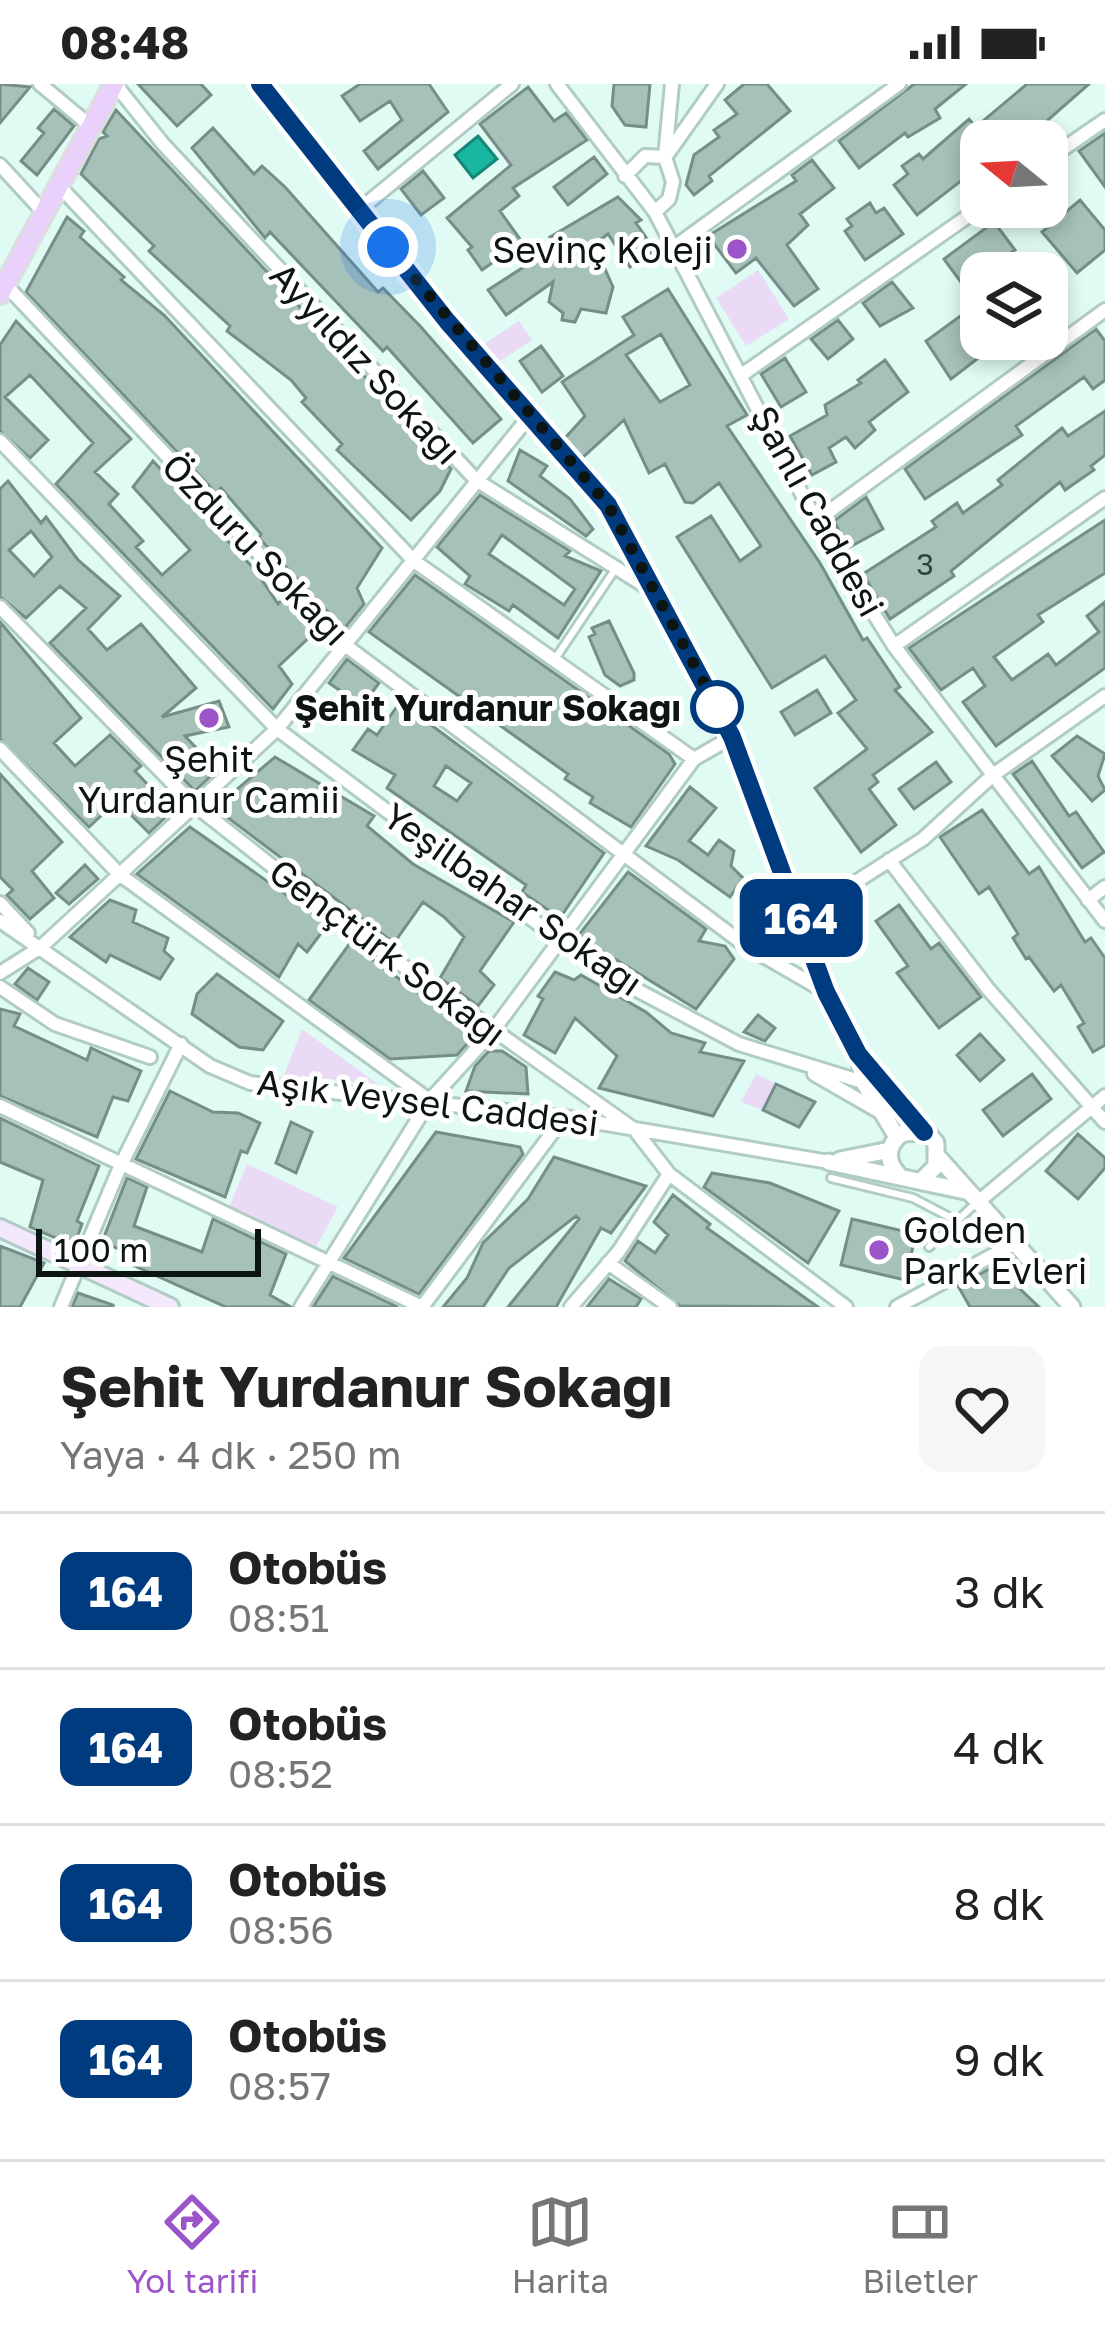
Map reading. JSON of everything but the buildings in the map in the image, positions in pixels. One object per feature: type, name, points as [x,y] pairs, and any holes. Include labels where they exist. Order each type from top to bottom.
[{"type":"main road","points":[[2,285],[46,216],[88,124],[115,84]]},
{"type":"main road","points":[[0,1228],[170,1307]]},
{"type":"street","points":[[40,84],[88,124]]},
{"type":"street","name":"Ayyıldız Sokağı","points":[[115,84],[178,160],[476,480],[657,594]]},
{"type":"street","points":[[260,84],[528,418],[608,505],[732,737],[826,992],[858,1054],[936,1143],[939,1158],[1072,1307]]},
{"type":"street","points":[[359,210],[512,84]]},
{"type":"street","points":[[655,212],[669,199],[673,182],[665,157],[671,84]]},
{"type":"street","points":[[665,157],[717,84]]},
{"type":"street","points":[[673,248],[898,84]]},
{"type":"street","name":"Şanlı Caddesi","points":[[563,86],[655,212],[816,521],[894,646],[1105,921]]},
{"type":"street","points":[[1068,146],[1105,120]]},
{"type":"street","points":[[625,176],[645,156],[665,157]]},
{"type":"street","points":[[0,165],[46,216]]},
{"type":"street","points":[[61,188],[414,561],[694,759]]},
{"type":"street","points":[[743,374],[960,222]]},
{"type":"street","name":"Özduru Sokağı","points":[[2,285],[345,645],[746,946],[826,992]]},
{"type":"street","points":[[816,521],[1105,310]]},
{"type":"street","points":[[0,973],[41,947],[192,802],[277,729],[528,418]]},
{"type":"street","name":"Yeşilbahar Sokağı","points":[[0,441],[277,729],[560,940],[635,989],[739,1044],[863,1081],[905,1105]]},
{"type":"street","points":[[894,646],[1105,498]]},
{"type":"street","name":"Gençtürk Sokağı","points":[[0,607],[192,802],[492,1032],[635,1130]]},
{"type":"street","points":[[801,917],[923,839],[993,775],[1105,696]]},
{"type":"street","points":[[301,1307],[430,1100],[492,1032],[694,759],[732,737]]},
{"type":"street","points":[[0,748],[119,874],[430,1100]]},
{"type":"street","points":[[889,860],[988,989],[1105,1122]]},
{"type":"street","points":[[1088,900],[1105,887]]},
{"type":"street","points":[[0,903],[41,947]]},
{"type":"street","name":"Aşık Veysel Caddesi","points":[[0,921],[211,1066],[250,1082],[564,1117],[830,1170],[898,1174]]},
{"type":"street","points":[[0,987],[56,1024],[150,1057]]},
{"type":"street","points":[[61,1307],[120,1167],[181,1044]]},
{"type":"street","points":[[858,1054],[863,1081],[884,1114],[898,1174],[924,1178],[974,1197]]},
{"type":"street","name":"Yeşilbahar Sokağı","points":[[798,1064],[884,1114]]},
{"type":"street","points":[[974,1197],[1105,1096]]},
{"type":"street","points":[[0,1106],[422,1307],[564,1117]]},
{"type":"street","points":[[635,1130],[669,1174],[846,1307]]},
{"type":"street","points":[[893,1143],[924,1132]]},
{"type":"street","name":"Aşık Veysel Caddesi","points":[[830,1170],[893,1143]]},
{"type":"street","points":[[924,1178],[939,1158]]},
{"type":"street","points":[[571,1307],[608,1263],[669,1174]]},
{"type":"street","points":[[897,1307],[1017,1242]]},
{"type":"street","points":[[608,1263],[670,1307]]},
{"type":"lane","points":[[553,662],[614,571]]},
{"type":"lane","points":[[830,1170],[913,1198],[957,1221]]},
{"type":"lane","points":[[929,1247],[974,1197]]},
{"type":"shaded area","points":[[478,136],[497,159],[473,178],[455,155]]},
{"type":"shaded area","points":[[758,270],[789,319],[746,346],[716,298]]},
{"type":"shaded area","points":[[519,321],[532,340],[497,363],[484,344]]},
{"type":"shaded area","points":[[302,1029],[378,1084],[284,1075]]},
{"type":"shaded area","points":[[756,1074],[776,1084],[763,1110],[741,1102]]},
{"type":"shaded area","points":[[247,1164],[338,1207],[316,1247],[229,1207]]},
{"type":"bus line","name":"164","points":[[260,84],[447,321],[608,505],[732,737],[826,992],[858,1054],[924,1132]]},
{"type":"place","name":"Sevinç Koleji","points":[[737,249]]},
{"type":"place","name":"Şehit Yurdanur Sokağı","points":[[717,707]]},
{"type":"place","name":"Şehit Yurdanur Camii","points":[[209,718]]},
{"type":"place","name":"Golden Park Evleri","points":[[879,1250]]},
{"type":"route","points":[[388,247],[528,418],[584,473],[608,505],[717,707]]}]
